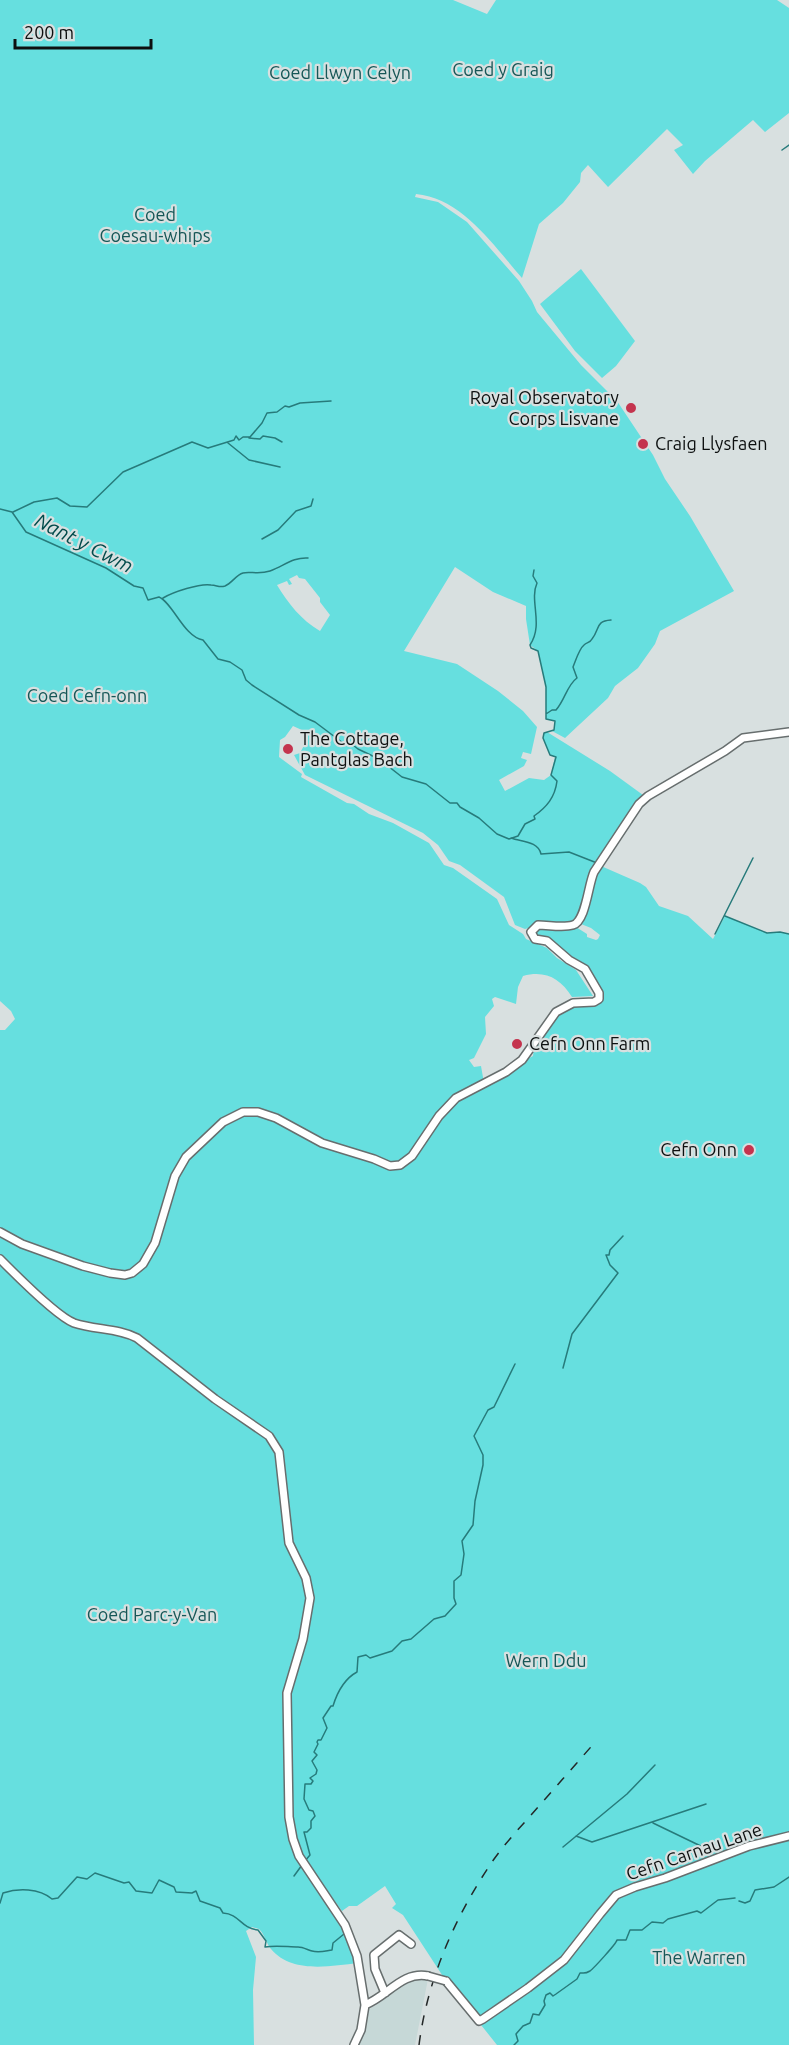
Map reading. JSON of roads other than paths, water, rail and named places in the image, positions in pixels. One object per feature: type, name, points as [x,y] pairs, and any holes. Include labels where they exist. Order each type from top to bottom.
[{"type":"street","points":[[0,1232],[21,1244],[83,1266],[110,1274],[132,1273],[143,1264],[155,1243],[175,1176],[186,1157],[223,1122],[243,1112],[258,1112],[276,1118],[322,1143],[390,1166],[406,1162],[449,1105],[464,1092],[506,1072],[522,1060],[556,1012],[573,1003],[594,1002],[599,999],[599,993],[585,969],[569,960],[547,941],[535,939],[531,932],[538,926],[572,926],[579,921],[589,882],[594,872],[639,804],[664,785],[743,738],[789,732]]},
{"type":"street","points":[[0,1259],[65,1318],[81,1325],[127,1333],[137,1338],[215,1399],[269,1437],[276,1446],[280,1460],[289,1543],[306,1578],[310,1598],[300,1652],[287,1693],[289,1817],[295,1847],[345,1925],[354,1946],[363,1984],[365,2005],[361,2030],[354,2045]]},
{"type":"street","name":"Cefn Carnau Lane","points":[[385,1993],[408,1977],[418,1974],[446,1981],[479,2021],[511,2001],[564,1960],[616,1895],[749,1846],[789,1836]]},
{"type":"street","points":[[365,2005],[377,2000],[385,1993],[375,1970],[374,1955],[399,1935],[411,1944]]},
{"type":"waterway","points":[[782,150],[789,145]]},
{"type":"waterway","points":[[13,512],[34,502],[57,498],[70,506],[87,507],[123,472],[192,442],[208,448],[234,440],[236,436],[239,440],[243,437],[250,437],[267,413],[277,412],[285,406],[300,403],[331,401]]},
{"type":"waterway","points":[[249,438],[260,439],[263,436],[282,442]]},
{"type":"waterway","points":[[228,443],[249,460],[280,467]]},
{"type":"waterway","points":[[262,539],[278,530],[296,511],[311,506],[313,499]]},
{"type":"waterway","name":"Nant y Cwm","points":[[0,509],[12,512],[26,532],[106,568],[134,586],[143,588],[148,600],[159,597],[164,600],[190,633],[203,640],[218,659],[230,662],[242,670],[246,680],[252,685],[299,715],[315,722],[343,743],[349,742],[379,759],[402,777],[426,784],[450,803],[457,803],[497,834],[509,839],[518,836],[525,824],[535,819],[534,816],[552,797],[557,781],[551,775],[556,757],[550,755],[543,738],[544,733],[554,730],[555,721],[546,719],[546,687],[538,651],[530,645],[536,629],[534,597],[537,583],[533,576],[534,570]]},
{"type":"waterway","points":[[163,598],[200,585],[225,586],[243,573],[266,572],[293,560],[308,558]]},
{"type":"waterway","points":[[546,714],[556,710],[577,678],[573,667],[581,649],[591,640],[602,622],[611,620]]},
{"type":"waterway","points":[[511,838],[533,844],[541,854],[569,852],[597,863]]},
{"type":"waterway","points":[[715,934],[753,858]]},
{"type":"waterway","points":[[725,916],[767,933],[789,934]]},
{"type":"waterway","points":[[563,1368],[572,1334],[618,1273],[610,1265],[606,1255],[609,1255],[610,1250],[623,1236]]},
{"type":"waterway","points":[[305,1861],[310,1855],[304,1832],[311,1828],[311,1821],[315,1816],[304,1799],[305,1784],[311,1784],[313,1781],[310,1778],[316,1774],[317,1770],[312,1761],[317,1755],[314,1752],[317,1742],[321,1740],[327,1728],[323,1718],[333,1706],[345,1682],[357,1672],[358,1657],[366,1655],[370,1658],[392,1651],[402,1641],[411,1639],[434,1619],[445,1616],[456,1604],[454,1581],[461,1575],[464,1554],[462,1541],[473,1525],[475,1501],[483,1465],[483,1455],[474,1436],[488,1410],[494,1407],[515,1364]]},
{"type":"waterway","points":[[563,1847],[627,1794],[655,1765]]},
{"type":"waterway","points":[[576,1836],[592,1842],[706,1804]]},
{"type":"waterway","points":[[653,1823],[709,1850]]},
{"type":"waterway","points":[[294,1876],[302,1865]]},
{"type":"waterway","points":[[0,1903],[3,1893],[15,1890],[35,1891],[52,1899],[58,1898],[77,1877],[87,1879],[95,1873],[124,1883],[129,1882],[136,1891],[152,1893],[159,1880],[174,1887],[176,1892],[196,1891],[200,1901],[220,1908],[223,1913],[233,1916],[247,1927],[258,1930],[266,1941],[265,1947],[300,1947],[315,1952],[332,1950],[333,1943],[344,1934]]},
{"type":"waterway","points":[[739,1901],[745,1903],[750,1901],[755,1890],[774,1887],[789,1877]]},
{"type":"waterway","points":[[514,2045],[518,2041],[516,2034],[523,2026],[530,2023],[533,2014],[539,2015],[545,2005],[546,1995],[550,1993],[553,1996],[577,1979],[580,1973],[590,1971],[617,1940],[626,1940],[630,1930],[642,1930],[652,1922],[663,1923],[668,1919],[697,1911],[701,1913],[718,1900],[735,1898]]},
{"type":"railway","points":[[419,2045],[435,1975],[453,1931],[475,1888],[503,1847],[597,1740]]},
{"type":"place","name":"Royal Observatory Corps Lisvane","points":[[631,408]]},
{"type":"place","name":"Craig Llysfaen","points":[[643,444]]},
{"type":"place","name":"The Cottage, Pantglas Bach","points":[[288,749]]},
{"type":"place","name":"Cefn Onn Farm","points":[[517,1044]]},
{"type":"place","name":"Cefn Onn","points":[[749,1150]]},
{"type":"park label","name":"Coed y Graig","points":[[503,70]]},
{"type":"park label","name":"Coed Llwyn Celyn","points":[[340,73]]},
{"type":"park label","name":"Coed Coesau-whips","points":[[155,225]]},
{"type":"park label","name":"Coed Cefn-onn","points":[[87,696]]},
{"type":"park label","name":"Coed Parc-y-Van","points":[[152,1615]]},
{"type":"park label","name":"Wern Ddu","points":[[546,1661]]},
{"type":"park label","name":"The Warren","points":[[699,1958]]}]
